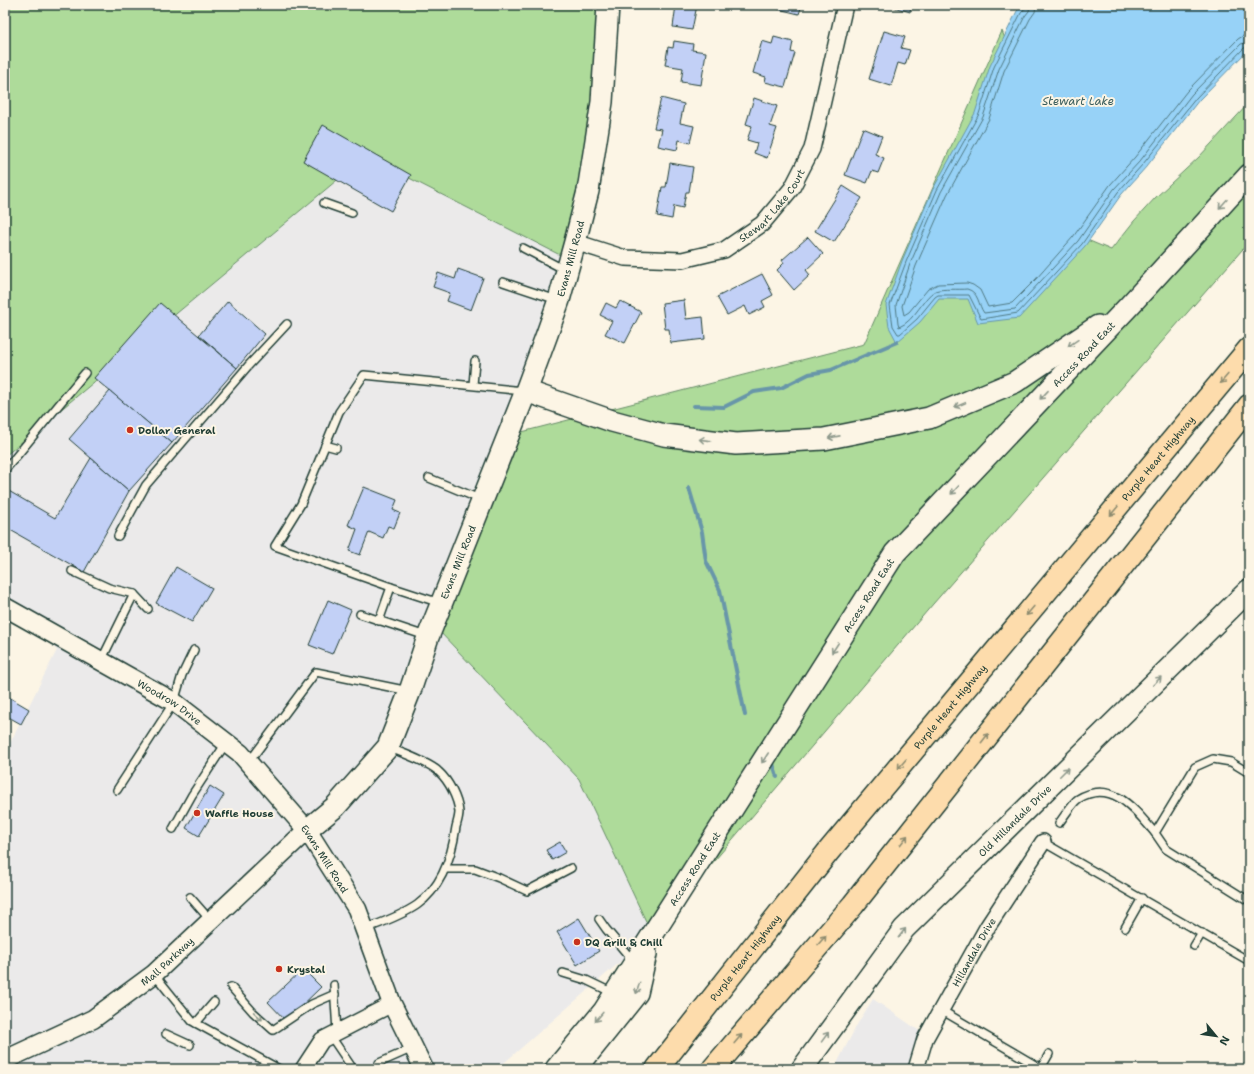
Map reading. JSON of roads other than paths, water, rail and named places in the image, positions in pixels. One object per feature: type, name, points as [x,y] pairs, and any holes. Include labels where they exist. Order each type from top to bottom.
[{"type":"highway","name":"Purple Heart Highway","points":[[657,1069],[828,852],[1249,349]]},
{"type":"highway","points":[[713,1069],[853,905],[1249,406]]},
{"type":"main road","name":"Evans Mill Road","points":[[307,830],[335,807],[388,747],[410,691],[441,603],[526,391],[559,300],[588,191],[602,102],[608,5]]},
{"type":"main road","name":"Access Road East","points":[[556,1069],[604,1011],[895,553],[1129,306],[1249,175]]},
{"type":"main road","points":[[526,391],[612,421],[664,435],[736,444],[824,439],[929,418],[1015,382],[1129,306]]},
{"type":"main road","name":"Old Hillandale Drive","points":[[802,1069],[904,929],[1249,590]]},
{"type":"main road","points":[[576,1069],[637,993],[651,936]]},
{"type":"street","name":"Stewart Lake Court","points":[[575,242],[625,258],[682,260],[724,250],[762,224],[792,188],[812,149],[845,5]]},
{"type":"street","name":"Woodrow Drive","points":[[5,607],[174,702],[240,753],[307,830]]},
{"type":"street","name":"Mall Parkway","points":[[5,1060],[93,1019],[154,974],[307,830]]},
{"type":"street","name":"Evans Mill Road","points":[[307,830],[357,909],[392,1004],[424,1069]]},
{"type":"street","name":"Hillandale Drive","points":[[916,1069],[925,1039],[941,1010],[988,926],[1043,842]]},
{"type":"street","points":[[303,1069],[322,1040],[392,1004]]},
{"type":"lane","points":[[324,203],[352,213]]},
{"type":"lane","points":[[523,248],[567,271]]},
{"type":"lane","points":[[502,282],[559,300]]},
{"type":"lane","points":[[118,536],[146,485],[248,366],[287,324]]},
{"type":"lane","points":[[473,385],[474,361]]},
{"type":"lane","points":[[5,470],[85,373]]},
{"type":"lane","points":[[441,603],[275,546],[301,504],[338,412],[364,375],[526,391]]},
{"type":"lane","points":[[325,445],[336,448]]},
{"type":"lane","points":[[429,478],[482,500]]},
{"type":"lane","points":[[72,571],[109,588],[134,594],[148,609]]},
{"type":"lane","points":[[379,621],[391,587]]},
{"type":"lane","points":[[101,662],[134,594]]},
{"type":"lane","points":[[360,614],[428,637]]},
{"type":"lane","points":[[116,790],[174,702],[182,675],[194,650]]},
{"type":"lane","points":[[249,763],[316,672],[410,691]]},
{"type":"lane","points":[[173,829],[192,795],[227,742]]},
{"type":"lane","points":[[364,929],[398,916],[418,904],[435,886],[446,869],[454,843],[458,812],[452,787],[438,770],[388,747]]},
{"type":"lane","points":[[1155,833],[1195,768],[1213,759],[1231,762],[1249,773]]},
{"type":"lane","points":[[1059,823],[1077,799],[1096,792],[1115,795],[1131,806],[1155,833],[1166,849],[1249,900]]},
{"type":"lane","points":[[1043,842],[1249,961]]},
{"type":"lane","points":[[446,869],[475,869],[527,891],[571,868]]},
{"type":"lane","points":[[190,897],[211,921]]},
{"type":"lane","points":[[1124,928],[1142,898]]},
{"type":"lane","points":[[599,919],[634,963]]},
{"type":"lane","points":[[1194,946],[1202,933]]},
{"type":"lane","points":[[563,973],[586,980],[615,994]]},
{"type":"lane","points":[[154,974],[192,1021],[279,1069]]},
{"type":"lane","points":[[334,985],[334,1034],[353,1069]]},
{"type":"lane","points":[[231,987],[273,1030],[312,1004],[334,994]]},
{"type":"lane","points":[[196,1023],[214,1002]]},
{"type":"lane","points":[[941,1010],[1041,1069],[1049,1054]]},
{"type":"lane","points":[[166,1034],[190,1045]]},
{"type":"lane","points":[[379,1063],[413,1048]]},
{"type":"water","name":"Stewart Lake","points":[[1023,5],[1249,5],[1249,49],[1199,100],[1147,166],[1121,195],[1085,246],[1019,318],[978,323],[968,299],[939,299],[920,322],[897,342],[889,327],[886,305],[902,261],[933,189],[975,113],[990,66],[1017,11]]},
{"type":"waterway","points":[[694,406],[724,407],[754,392],[781,388],[809,374],[831,370],[897,342]]},
{"type":"waterway","points":[[689,488],[702,532],[706,561],[720,590],[745,715]]},
{"type":"waterway","points":[[772,760],[777,777]]},
{"type":"place","name":"Dollar General","points":[[130,430]]},
{"type":"place","name":"Waffle House","points":[[197,813]]},
{"type":"place","name":"DQ Grill & Chill","points":[[577,942]]},
{"type":"place","name":"Krystal","points":[[279,969]]}]
